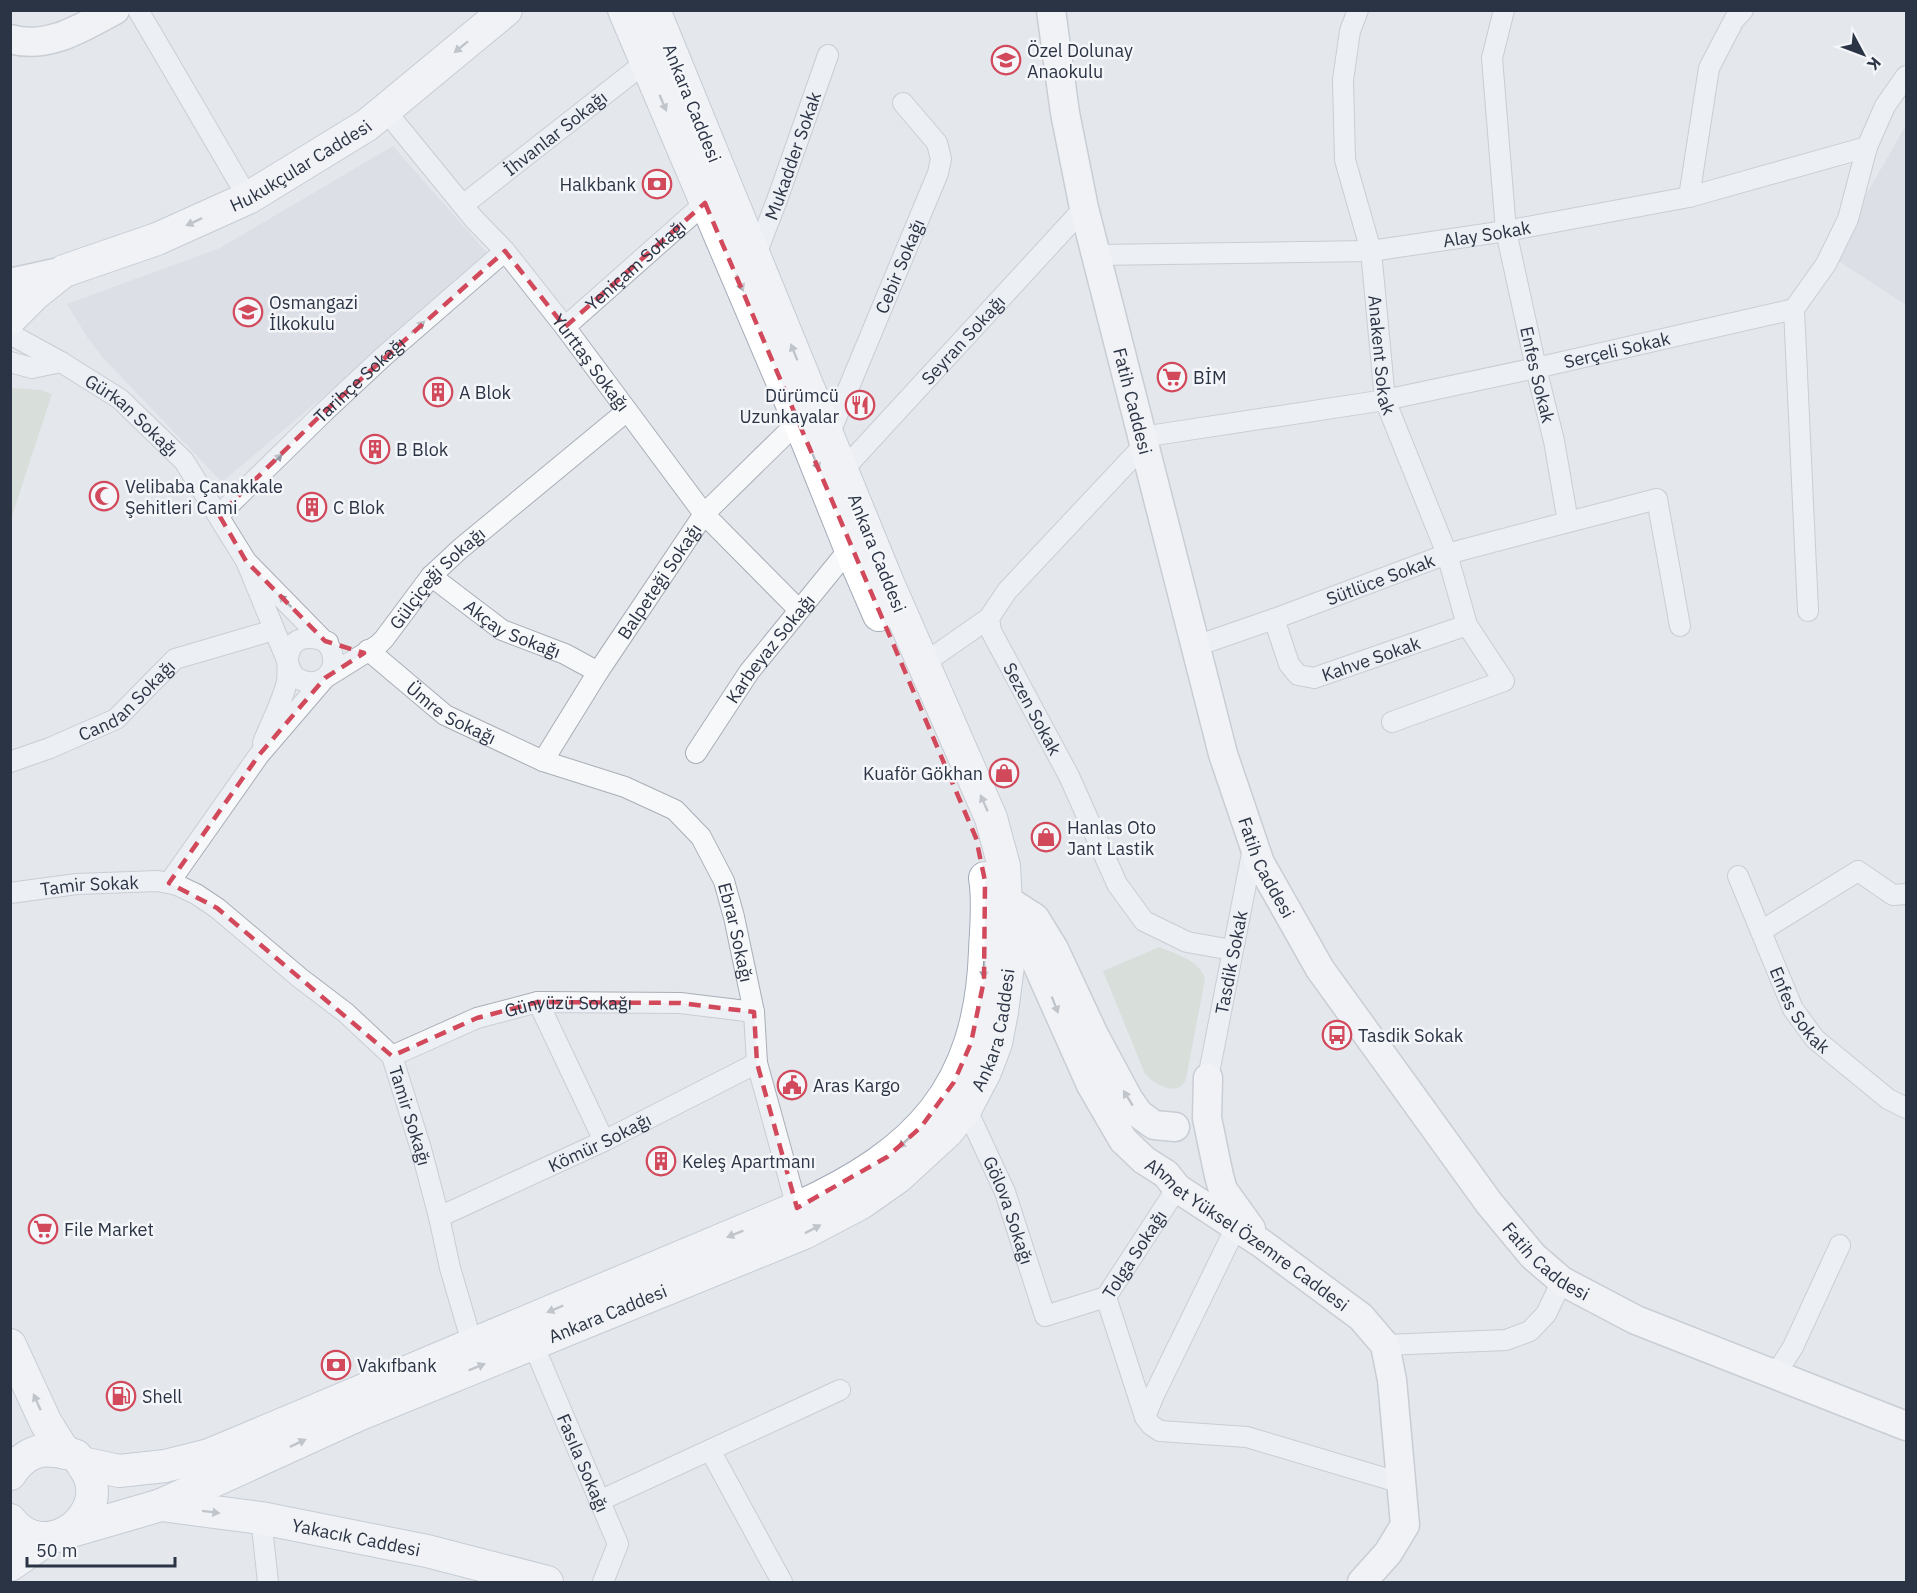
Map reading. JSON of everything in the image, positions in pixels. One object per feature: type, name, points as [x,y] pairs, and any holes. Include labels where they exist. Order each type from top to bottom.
[{"type":"main road","name":"Ankara Caddesi","points":[[10,1565],[57,1536],[161,1504],[358,1415],[804,1233],[861,1203],[924,1155],[947,1132],[966,1108],[985,1072],[996,1043],[1009,958],[1000,913],[986,881],[976,838],[850,548],[799,421],[624,10]]},
{"type":"main road","name":"Ankara Caddesi","points":[[10,1474],[22,1460],[44,1450],[119,1471],[165,1466],[209,1455],[834,1191],[887,1157],[921,1127],[954,1083],[971,1043],[1000,913],[1004,866],[991,818],[923,664],[654,10]]},
{"type":"main road","name":"Hukukçular Caddesi","points":[[10,319],[45,285],[64,271],[157,239],[248,198],[366,125],[506,11]]},
{"type":"main road","points":[[10,1345],[46,1423],[88,1472],[91,1501],[82,1519],[57,1536],[28,1535],[10,1520]]},
{"type":"main road","points":[[244,1468],[237,1495],[245,1508],[261,1518]]},
{"type":"main road","name":"Yakacık Caddesi","points":[[161,1504],[261,1518],[427,1551],[547,1582]]},
{"type":"street","points":[[10,39],[39,43],[63,37],[115,10]]},
{"type":"street","points":[[138,10],[248,198]]},
{"type":"street","name":"Fatih Caddesi","points":[[1051,10],[1065,113],[1084,208],[1223,754],[1260,863],[1320,969],[1489,1203],[1533,1256],[1562,1281],[1636,1320],[1906,1426]]},
{"type":"street","name":"Anakent Sokak","points":[[1358,10],[1350,31],[1343,80],[1345,160],[1371,251],[1385,400],[1447,554],[1467,625],[1504,681],[1392,722]]},
{"type":"street","name":"Enfes Sokak","points":[[1504,10],[1492,58],[1506,231],[1554,441],[1568,522]]},
{"type":"street","points":[[1689,197],[1709,68],[1734,20],[1743,10]]},
{"type":"street","name":"Mukadder Sokak","points":[[755,257],[828,55]]},
{"type":"street","name":"İhvanlar Sokağı","points":[[464,205],[646,62]]},
{"type":"street","points":[[1808,612],[1794,309],[1826,264],[1848,219],[1867,147],[1885,106],[1906,76]]},
{"type":"street","name":"Cebir Sokağı","points":[[829,435],[938,173],[941,159],[937,143],[903,103]]},
{"type":"street","name":"Yurttaş Sokağı","points":[[386,110],[505,251],[565,327],[704,514],[799,610]]},
{"type":"street","name":"Alay Sokak","points":[[1096,255],[1371,251],[1506,231],[1689,197],[1867,147]]},
{"type":"street","name":"Yeniçam Sokağı","points":[[565,327],[705,202]]},
{"type":"street","name":"Seyran Sokağı","points":[[843,470],[1084,208]]},
{"type":"street","name":"Tarihçe Sokağı","points":[[219,515],[324,412],[505,251]]},
{"type":"street","name":"Hukukçular Caddesi","points":[[10,283],[64,271]]},
{"type":"street","name":"Serçeli Sokak","points":[[1143,441],[1385,400],[1794,309]]},
{"type":"street","name":"Gürkan Sokağı","points":[[10,334],[120,399],[184,461],[246,561],[288,662]]},
{"type":"street","points":[[10,362],[32,368],[65,365]]},
{"type":"street","name":"Gülçiçeği Sokağı","points":[[169,883],[259,755],[326,678],[384,639],[431,576],[460,549],[627,411]]},
{"type":"street","name":"Balpeteği Sokağı","points":[[543,761],[598,672],[704,514],[799,421]]},
{"type":"street","points":[[923,664],[989,618],[1007,591],[1143,441]]},
{"type":"street","points":[[1568,522],[1657,499],[1680,626]]},
{"type":"street","name":"Sütlüce Sokak","points":[[1196,646],[1447,554],[1568,522]]},
{"type":"street","name":"Karbeyaz Sokağı","points":[[696,753],[748,672],[850,548]]},
{"type":"street","name":"Gürkan Sokağı","points":[[246,561],[325,641]]},
{"type":"street","name":"Akçay Sokağı","points":[[431,576],[502,630],[565,654],[598,672]]},
{"type":"street","name":"Sezen Sokak","points":[[989,618],[991,631],[1069,776],[1118,884],[1144,921],[1187,942],[1232,950]]},
{"type":"street","name":"Kahve Sokak","points":[[1274,619],[1289,664],[1298,675],[1314,678],[1467,625]]},
{"type":"street","name":"Candan Sokağı","points":[[10,762],[50,748],[116,719],[174,659],[274,630]]},
{"type":"street","points":[[325,641],[333,652],[334,659],[326,678],[313,683],[305,682],[293,675],[288,662],[291,647],[303,638],[310,637],[325,641],[350,649],[368,650]]},
{"type":"street","name":"Ümre Sokağı","points":[[368,650],[445,715],[543,761]]},
{"type":"street","name":"Gülçiçeği Sokağı","points":[[259,755],[287,682],[288,662]]},
{"type":"street","name":"Ebrar Sokağı","points":[[543,761],[625,787],[675,810],[701,837],[724,881],[734,917],[753,1012],[758,1063],[797,1208]]},
{"type":"street","name":"Tasdik Sokak","points":[[1208,1078],[1254,845]]},
{"type":"street","points":[[1761,931],[1858,871],[1893,895],[1906,894]]},
{"type":"street","name":"Enfes Sokak","points":[[1737,876],[1793,1009],[1815,1039],[1888,1099],[1906,1108]]},
{"type":"street","name":"Tamir Sokak","points":[[10,893],[77,884],[158,881],[169,883]]},
{"type":"street","name":"Tamir Sokağı","points":[[169,883],[196,894],[217,908],[300,978],[346,1013],[392,1056],[421,1149],[450,1268],[472,1343]]},
{"type":"street","points":[[1000,913],[1035,918],[1054,949],[1094,1035],[1129,1101],[1139,1114],[1154,1125],[1175,1127]]},
{"type":"street","name":"Ahmet Yüksel Özemre Caddesi","points":[[1000,913],[1025,937],[1091,1085],[1123,1140],[1144,1160],[1172,1181],[1361,1317],[1385,1345],[1392,1380],[1405,1525],[1388,1553],[1362,1582]]},
{"type":"street","points":[[538,1002],[604,1141]]},
{"type":"street","name":"Günyüzü Sokağı","points":[[392,1056],[477,1018],[538,1002],[680,1003],[753,1012]]},
{"type":"street","name":"Kömür Sokağı","points":[[439,1217],[604,1141],[758,1063]]},
{"type":"street","points":[[1175,1127],[1192,1106],[1208,1078]]},
{"type":"street","points":[[1208,1078],[1207,1118],[1212,1145],[1214,1154],[1208,1171],[1192,1181],[1183,1182],[1173,1179],[1172,1181],[1160,1167],[1157,1158],[1160,1139],[1175,1127],[1193,1126],[1208,1136],[1212,1145],[1223,1190],[1261,1243]]},
{"type":"street","name":"Gölova Sokağı","points":[[966,1108],[1005,1192],[1045,1316]]},
{"type":"street","name":"Tolga Sokağı","points":[[1045,1316],[1106,1297],[1172,1181]]},
{"type":"street","points":[[1145,1417],[1236,1227]]},
{"type":"street","points":[[1775,1375],[1793,1347],[1840,1245]]},
{"type":"street","points":[[1385,1345],[1506,1340],[1530,1331],[1546,1314],[1562,1281]]},
{"type":"street","points":[[1106,1297],[1145,1417],[1160,1431],[1247,1437],[1401,1483]]},
{"type":"street","name":"Fasıla Sokağı","points":[[532,1344],[618,1544],[603,1582]]},
{"type":"street","points":[[599,1501],[840,1390]]},
{"type":"street","points":[[710,1450],[782,1582]]},
{"type":"street","points":[[261,1518],[268,1582]]},
{"type":"highlighted area","points":[[705,203],[976,838],[985,881],[984,980],[971,1043],[954,1082],[921,1127],[887,1157],[797,1208],[757,1063],[754,1012],[680,1003],[538,1002],[477,1018],[392,1056],[217,908],[169,883],[259,755],[325,678],[364,653],[325,641],[246,561],[219,515],[324,412],[505,251],[565,327]]},
{"type":"shaded area","points":[[1906,125],[1906,305],[1834,258],[1850,223]]},
{"type":"shaded area","name":"Osmangazi İlkokulu","points":[[393,146],[490,256],[222,482],[104,359],[87,337],[67,304],[220,248]]},
{"type":"green space","points":[[11,388],[41,390],[52,394],[11,519]]},
{"type":"green space","points":[[1159,947],[1192,962],[1202,972],[1205,979],[1186,1079],[1178,1088],[1172,1089],[1154,1082],[1145,1074],[1103,971]]},
{"type":"place","name":"Özel Dolunay Anaokulu","points":[[1006,60]]},
{"type":"place","name":"Halkbank","points":[[657,184]]},
{"type":"place","name":"Osmangazi İlkokulu","points":[[248,312]]},
{"type":"place","name":"BİM","points":[[1172,377]]},
{"type":"place","name":"A Blok","points":[[438,392]]},
{"type":"place","name":"Dürümcü Uzunkayalar","points":[[860,405]]},
{"type":"place","name":"B Blok","points":[[375,449]]},
{"type":"place","name":"Velibaba Çanakkale Şehitleri Cami","points":[[104,496]]},
{"type":"place","name":"C Blok","points":[[312,507]]},
{"type":"place","name":"Kuaför Gökhan","points":[[1004,773]]},
{"type":"place","name":"Hanlas Oto Jant Lastik","points":[[1046,837]]},
{"type":"place","name":"Tasdi̇k Sokak","points":[[1337,1035]]},
{"type":"place","name":"Aras Kargo","points":[[792,1085]]},
{"type":"place","name":"Keleş Apartmanı","points":[[661,1161]]},
{"type":"place","name":"File Market","points":[[43,1229]]},
{"type":"place","name":"Vakıfbank","points":[[336,1365]]},
{"type":"place","name":"Shell","points":[[121,1396]]}]
